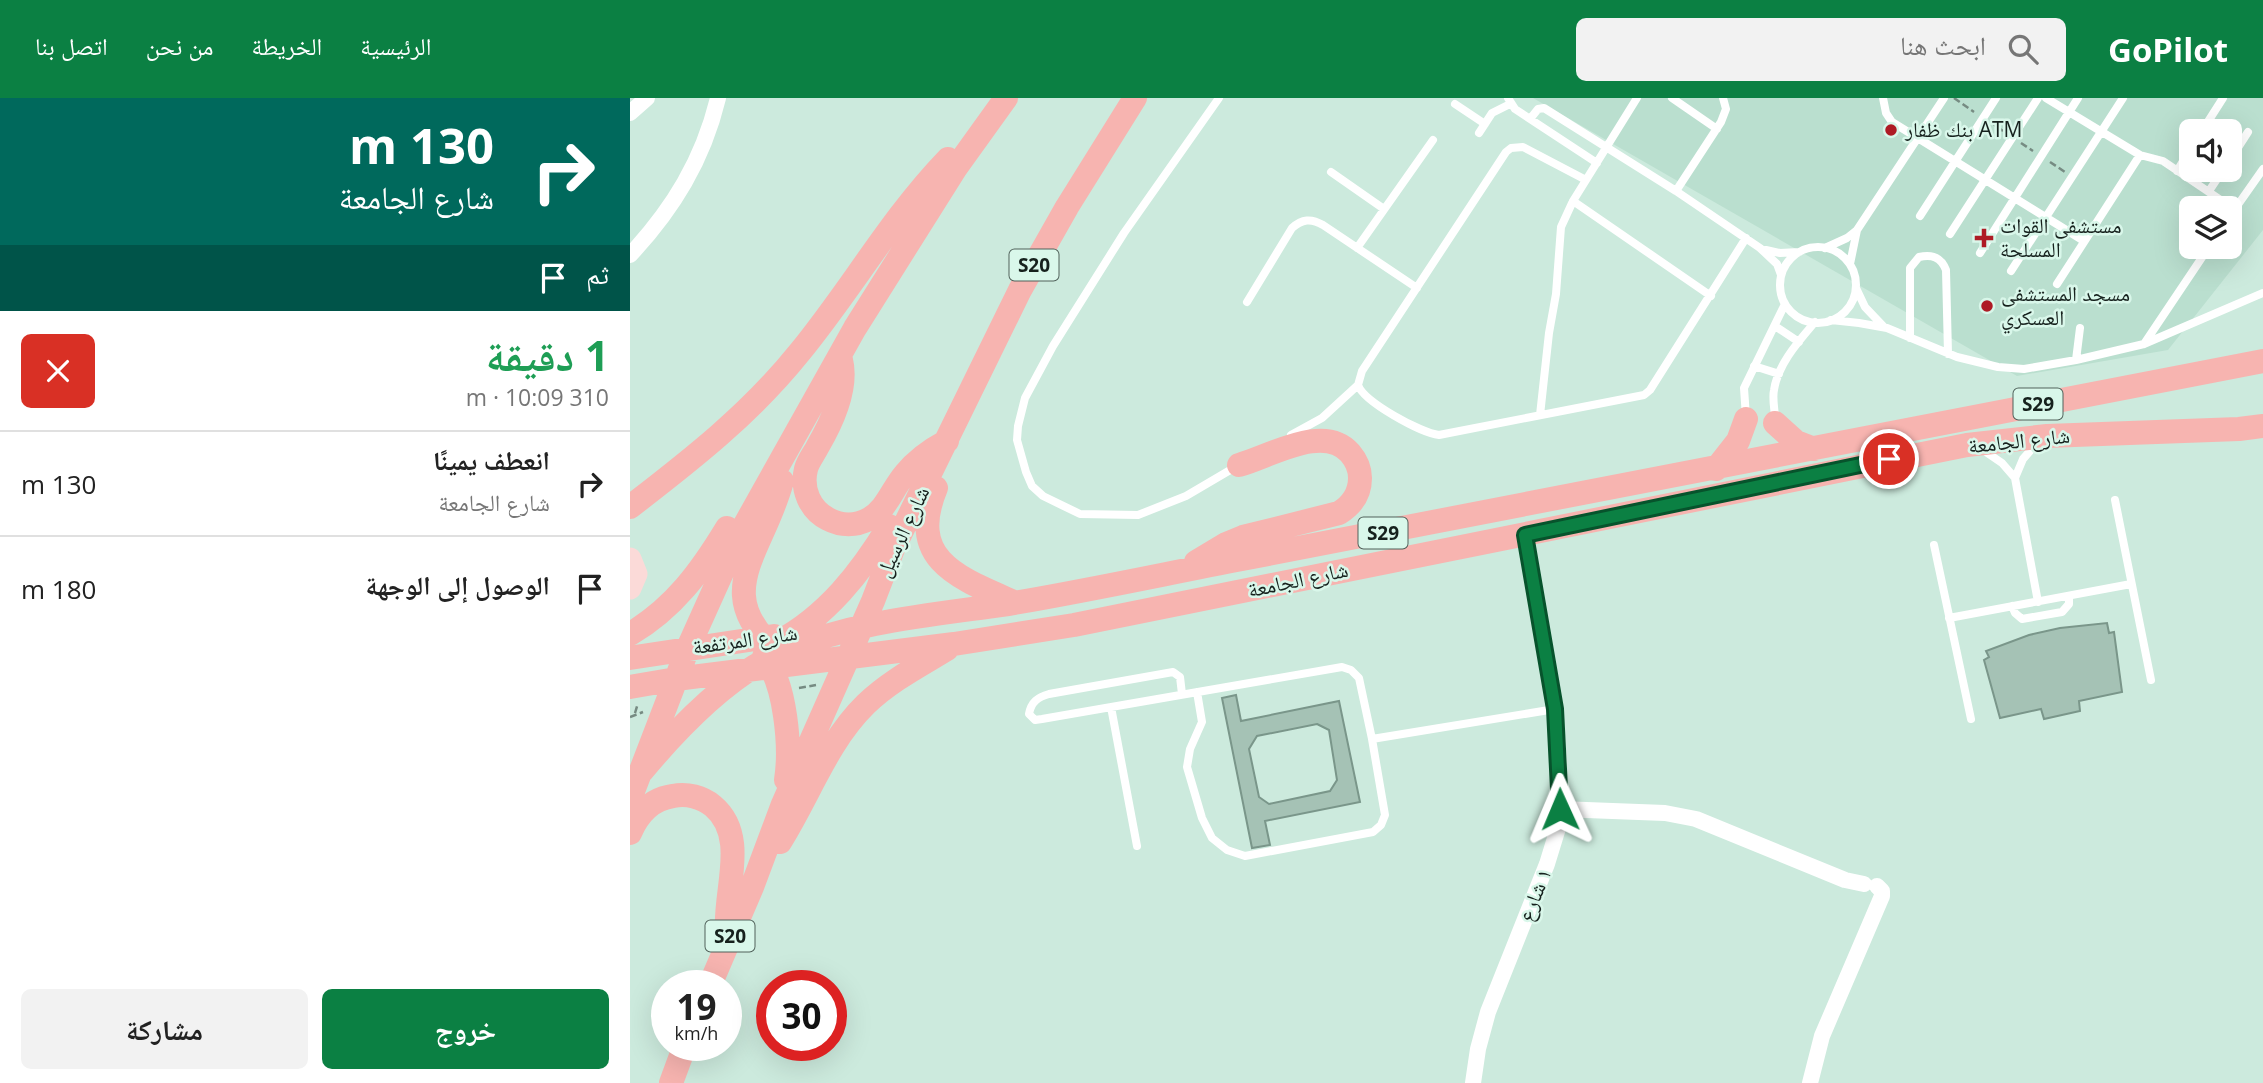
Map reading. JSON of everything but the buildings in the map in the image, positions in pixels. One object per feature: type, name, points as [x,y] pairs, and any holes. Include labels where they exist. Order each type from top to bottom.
[{"type":"main road","name":"شارع الرسيل","points":[[716,970],[752,887],[783,804],[893,549],[1027,278],[1067,207],[1135,98]]},
{"type":"main road","points":[[630,799],[688,648],[738,537],[855,328],[941,191],[1002,103]]},
{"type":"main road","points":[[630,507],[710,445],[757,402],[800,353],[911,200],[1002,103]]},
{"type":"main road","points":[[841,356],[843,373],[838,397],[804,480],[808,498],[819,513],[845,524],[864,522],[873,517],[886,504],[912,466],[930,450],[948,440]]},
{"type":"main road","points":[[630,634],[670,605],[697,575],[731,523],[800,403],[818,379],[841,356]]},
{"type":"main road","name":"شارع الجامعة","points":[[1015,603],[1716,469],[1748,443],[1777,440],[1814,449],[1884,433],[2263,361]]},
{"type":"main road","points":[[974,386],[964,425],[928,512],[927,532],[933,551],[946,567],[964,580],[1015,603]]},
{"type":"main road","name":"شارع الجامعة","points":[[954,644],[1182,604],[1967,445],[2047,436],[2263,426]]},
{"type":"main road","points":[[1777,440],[1788,437],[1814,449]]},
{"type":"main road","points":[[1182,571],[1214,550],[1243,537],[1339,513],[1351,503],[1359,488],[1360,472],[1354,457],[1342,446],[1327,440],[1301,443],[1239,465]]},
{"type":"main road","points":[[1716,469],[1732,452],[1748,443]]},
{"type":"main road","points":[[783,804],[790,759],[786,722],[766,655],[750,622],[745,576],[777,500],[786,452]]},
{"type":"main road","points":[[795,633],[859,573],[915,484],[935,466]]},
{"type":"main road","points":[[630,559],[636,573],[630,588]]},
{"type":"main road","name":"S29","points":[[861,625],[1015,603]]},
{"type":"main road","points":[[642,771],[697,711],[766,655],[861,625]]},
{"type":"main road","name":"شارع المرتفعة","points":[[630,687],[676,679],[766,655],[795,633],[861,625]]},
{"type":"main road","points":[[752,887],[801,808],[833,746],[853,719],[890,684],[954,644]]},
{"type":"main road","name":"S29","points":[[847,659],[954,644]]},
{"type":"main road","name":"شارع المرتفعة","points":[[630,658],[688,648],[847,659]]},
{"type":"main road","points":[[630,833],[644,810],[670,796],[699,798],[723,816],[733,844],[727,905],[728,942]]},
{"type":"main road","points":[[671,1083],[679,1061]]},
{"type":"street","points":[[630,113],[647,98]]},
{"type":"street","points":[[630,255],[654,229],[685,185],[708,136],[718,98]]},
{"type":"street","name":"١ شارع","points":[[1473,1083],[1478,1049],[1488,1012],[1555,845],[1560,809],[1555,709],[1525,535]]},
{"type":"street","points":[[1560,809],[1665,813],[1696,819],[1845,880],[1871,885],[1882,891],[1822,1036],[1810,1083]]},
{"type":"lane","points":[[1219,98],[1124,233],[1065,327],[1025,398],[1017,440],[1032,486],[1044,496],[1080,514],[1138,514],[1186,496],[1322,418],[1358,385],[1362,371],[1511,148],[1528,149],[1586,180]]},
{"type":"lane","points":[[1540,415],[1556,294],[1559,236],[1573,201],[1637,98]]},
{"type":"lane","points":[[1672,98],[1717,128]]},
{"type":"lane","points":[[1676,191],[1717,128],[1726,109],[1723,98]]},
{"type":"lane","points":[[1883,98],[1886,113],[1892,122],[2084,241]]},
{"type":"lane","points":[[1887,328],[1865,307],[1856,288],[1850,264],[1857,230],[1944,98]]},
{"type":"lane","points":[[1920,216],[1996,98]]},
{"type":"lane","points":[[1950,234],[2038,98]]},
{"type":"lane","points":[[2046,98],[2140,155],[2157,159],[2213,196]]},
{"type":"lane","points":[[1980,253],[2078,98]]},
{"type":"lane","points":[[2011,271],[2123,98]]},
{"type":"lane","points":[[2210,119],[2223,98]]},
{"type":"lane","points":[[1479,133],[1497,108],[1509,101],[1530,119],[1597,163]]},
{"type":"lane","points":[[1455,104],[1485,124]]},
{"type":"lane","points":[[1530,119],[1538,109],[1544,108],[1746,238],[1770,255],[1782,275]]},
{"type":"lane","points":[[2242,141],[2248,132]]},
{"type":"lane","points":[[1357,248],[1433,140]]},
{"type":"lane","points":[[2057,284],[2140,155]]},
{"type":"lane","points":[[2242,199],[2263,169]]},
{"type":"lane","points":[[1331,172],[1384,209]]},
{"type":"lane","points":[[2208,191],[2214,182]]},
{"type":"lane","points":[[1573,201],[1711,296]]},
{"type":"lane","points":[[1247,302],[1292,228],[1309,220],[1318,223],[1417,288]]},
{"type":"lane","points":[[1857,230],[1837,244],[1825,248],[1808,248],[1786,264],[1780,288],[1785,303],[1794,314],[1815,322],[1831,320],[1887,328],[1948,354],[2011,369],[2037,368],[2144,344],[2263,293]]},
{"type":"lane","points":[[1358,385],[1366,397],[1429,434],[1453,434],[1644,395],[1689,330],[1746,238]]},
{"type":"lane","points":[[1760,248],[1780,253],[1800,252]]},
{"type":"lane","points":[[1825,248],[1836,252],[1850,264]]},
{"type":"lane","points":[[1910,338],[1910,268],[1919,257],[1935,257],[1946,270],[1948,354]]},
{"type":"lane","points":[[2144,344],[2201,259]]},
{"type":"lane","points":[[1831,320],[1850,305],[1856,288]]},
{"type":"lane","points":[[1748,443],[1744,388],[1785,303]]},
{"type":"lane","points":[[1777,440],[1773,392],[1779,374],[1815,322]]},
{"type":"lane","points":[[1775,326],[1799,342]]},
{"type":"lane","points":[[2076,360],[2080,328]]},
{"type":"lane","points":[[1754,366],[1779,374]]},
{"type":"lane","points":[[2014,478],[2023,459],[2047,436]]},
{"type":"lane","points":[[1967,445],[1994,457],[2014,478],[2038,601]]},
{"type":"lane","points":[[2115,500],[2151,680]]},
{"type":"lane","points":[[1934,545],[1970,719]]},
{"type":"lane","points":[[1949,618],[2131,584]]},
{"type":"lane","points":[[2012,606],[2022,619],[2062,612],[2069,604],[2069,596]]},
{"type":"lane","points":[[1182,694],[1180,677],[1173,672],[1049,694],[1032,704],[1029,714],[1035,720],[1111,706],[1342,667],[1351,670],[1359,678],[1385,815],[1381,825],[1373,832],[1257,855],[1237,855],[1212,838],[1188,775],[1187,758],[1202,722],[1197,692]]},
{"type":"lane","points":[[1111,706],[1137,846]]},
{"type":"lane","points":[[1372,739],[1555,709]]},
{"type":"shaded area","name":"مستشفى القوات المسلحة","points":[[1533,98],[2263,98],[2263,230],[2242,257],[2242,196],[2179,196],[2179,259],[2240,259],[2168,350],[2017,376]]},
{"type":"place","name":"بنك ظفار ATM","points":[[1891,130]]},
{"type":"place","name":"مستشفى القوات المسلحة","points":[[1984,238]]},
{"type":"place","name":"مسجد المستشفى العسكري","points":[[1987,306]]},
{"type":"route","points":[[1560,809],[1555,709],[1525,535],[1889,459]]}]
